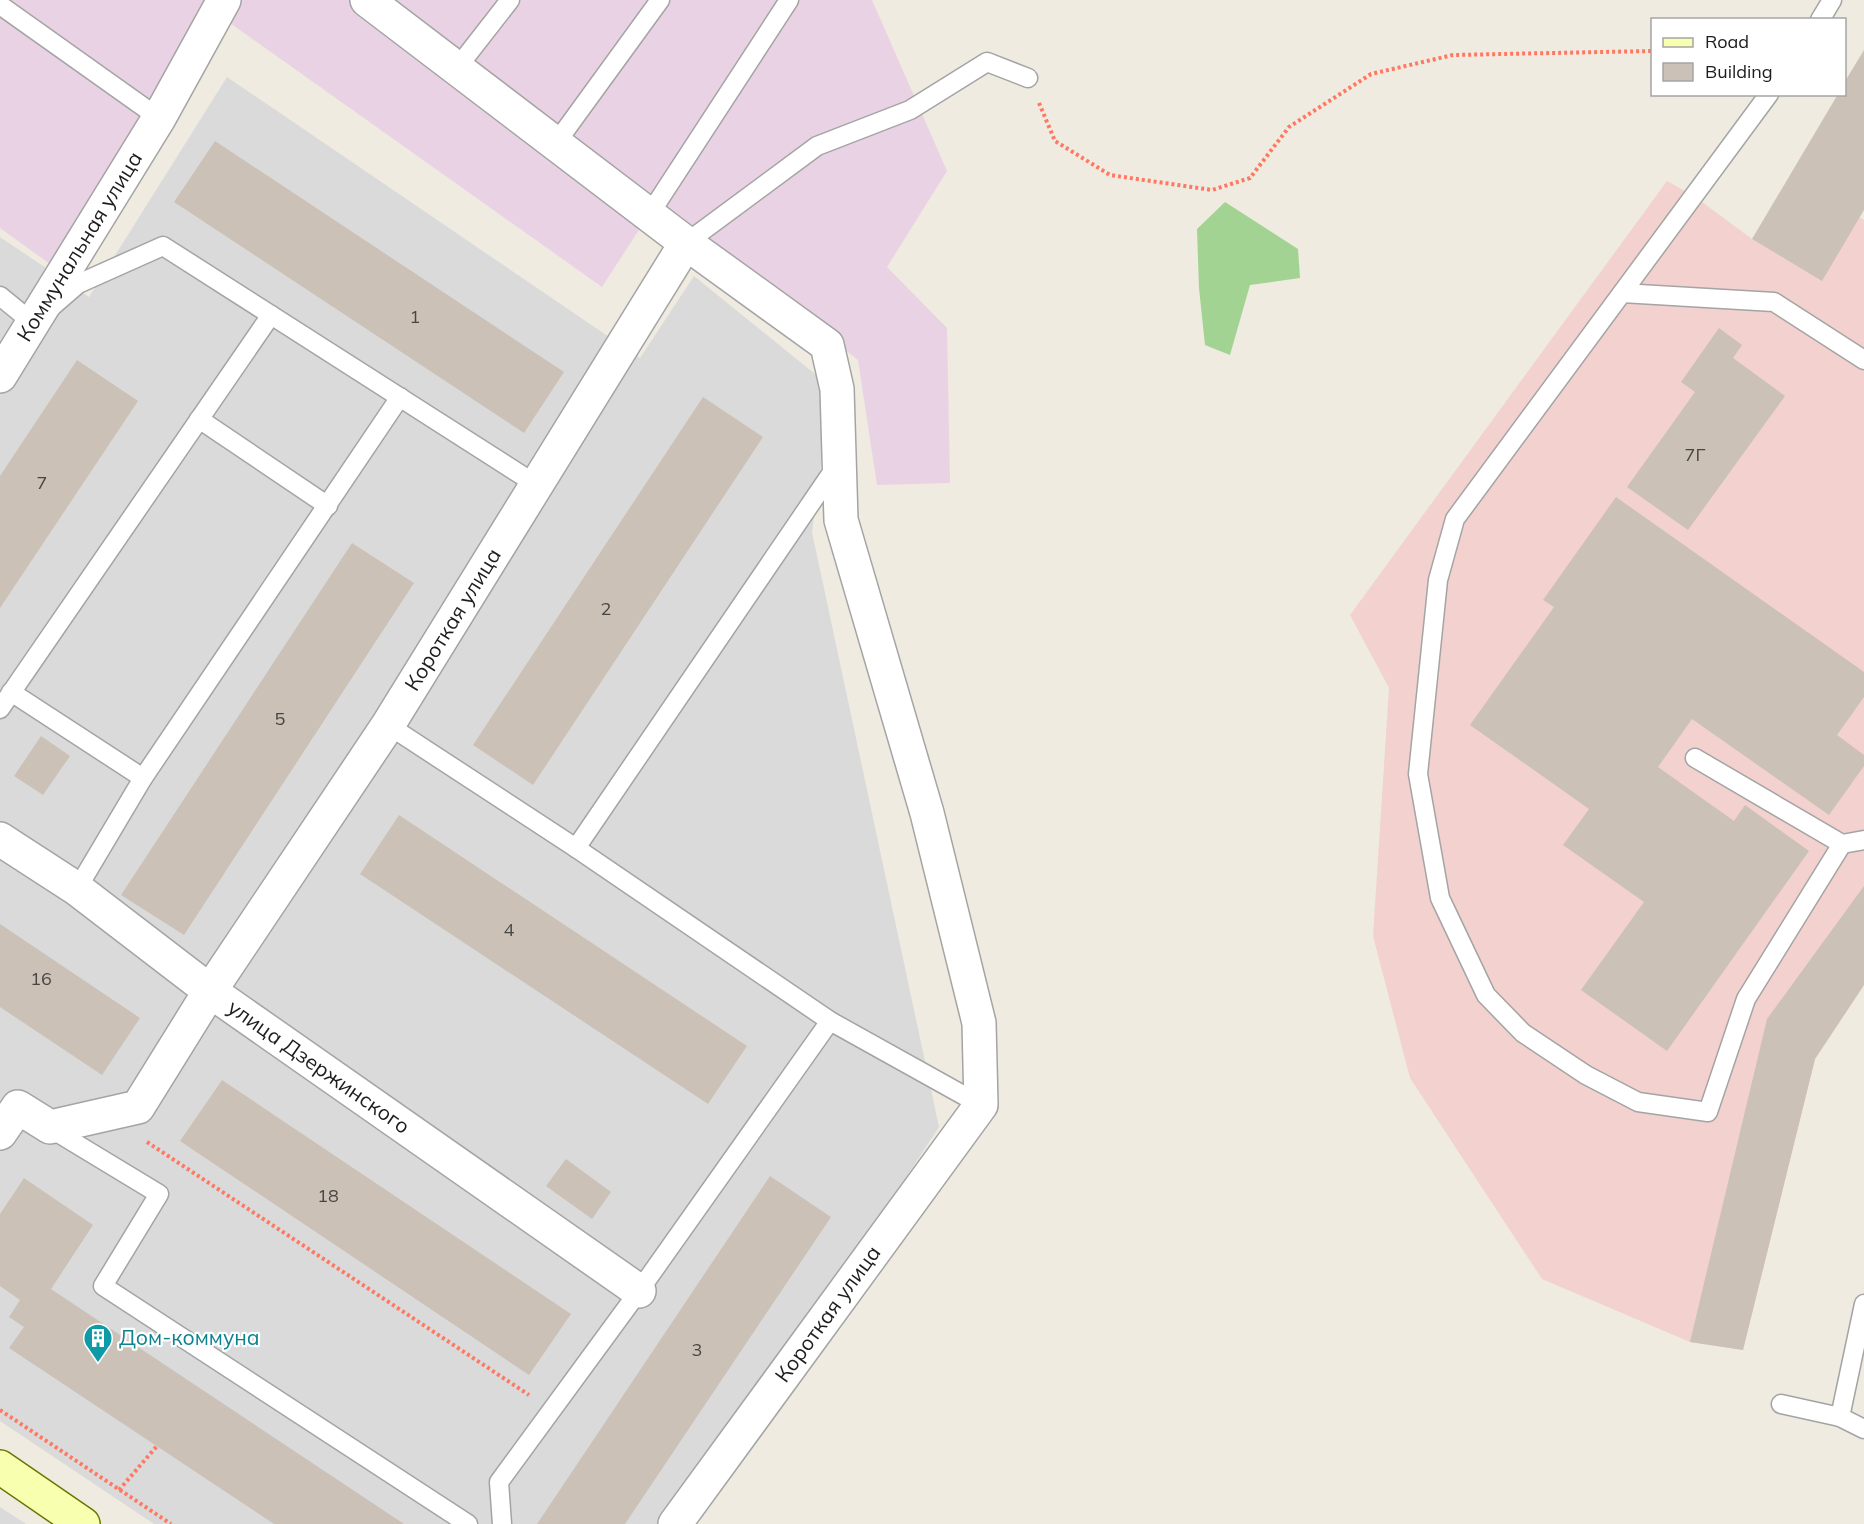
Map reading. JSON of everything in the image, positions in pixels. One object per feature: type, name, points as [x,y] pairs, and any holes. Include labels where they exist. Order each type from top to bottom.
[{"type":"street","name":"Коммунальная улица","points":[[0,376],[159,118],[224,0]]},
{"type":"street","points":[[369,0],[649,215],[827,345],[837,389],[841,520],[927,813],[978,1023],[981,1105]]},
{"type":"street","name":"Короткая улица","points":[[50,1127],[138,1107],[210,991],[388,725],[687,243]]},
{"type":"street","name":"улица Дзержинского","points":[[0,839],[77,889],[210,991],[639,1291]]},
{"type":"street","points":[[0,1133],[9,1101],[50,1127]]},
{"type":"street","name":"Короткая улица","points":[[675,1524],[981,1105]]},
{"type":"street","points":[[0,1467],[83,1524]]},
{"type":"lane","points":[[457,68],[510,0]]},
{"type":"lane","points":[[556,143],[660,0]]},
{"type":"lane","points":[[649,215],[789,0]]},
{"type":"lane","points":[[1821,18],[1832,0]]},
{"type":"lane","points":[[0,6],[159,118]]},
{"type":"lane","points":[[687,243],[817,146],[910,110],[987,62],[1028,78]]},
{"type":"lane","points":[[1768,96],[1455,519],[1438,580],[1418,774],[1440,898],[1486,995],[1523,1033],[1586,1075],[1638,1102],[1708,1112],[1746,999],[1842,844]]},
{"type":"lane","points":[[0,296],[33,323],[78,284],[163,246],[537,485]]},
{"type":"lane","points":[[1622,293],[1774,302],[1864,360]]},
{"type":"lane","points":[[0,709],[271,315]]},
{"type":"lane","points":[[77,889],[143,778],[400,397]]},
{"type":"lane","points":[[199,419],[328,506]]},
{"type":"lane","points":[[576,848],[840,461]]},
{"type":"lane","points":[[11,692],[143,778]]},
{"type":"lane","points":[[388,725],[576,848],[830,1021],[981,1105]]},
{"type":"lane","points":[[1695,758],[1842,844],[1864,840]]},
{"type":"lane","points":[[502,1524],[499,1482],[639,1291],[830,1021]]},
{"type":"lane","points":[[50,1127],[159,1194],[103,1286],[468,1524]]},
{"type":"lane","points":[[1840,1417],[1864,1304]]},
{"type":"lane","points":[[1781,1404],[1840,1417],[1864,1429]]},
{"type":"path","points":[[1028,78],[1055,141],[1101,170],[1110,175],[1212,190],[1250,178],[1289,127],[1371,74],[1454,55],[1651,51]]},
{"type":"path","points":[[106,1115],[552,1410]]},
{"type":"path","points":[[0,1410],[171,1524]]},
{"type":"path","points":[[119,1490],[157,1446]]},
{"type":"shaded area","points":[[0,0],[872,0],[947,171],[887,267],[947,328],[950,483],[877,485],[858,360],[657,202],[602,287],[216,13],[50,264],[0,228]]},
{"type":"shaded area","points":[[227,77],[640,358],[694,276],[831,387],[812,532],[939,1127],[678,1524],[154,1524],[0,1421],[0,237],[89,297]]},
{"type":"shaded area","points":[[1667,181],[1694,196],[1752,239],[1800,267],[1859,217],[1864,220],[1864,985],[1815,1059],[1743,1350],[1690,1342],[1542,1279],[1410,1078],[1373,936],[1389,688],[1350,615]]},
{"type":"shaded area","points":[[0,1507],[26,1524],[0,1524]]},
{"type":"green space","points":[[1225,202],[1298,249],[1300,278],[1250,285],[1230,355],[1205,345],[1199,288],[1197,229]]},
{"type":"building","points":[[1864,50],[1864,210],[1822,281],[1752,239],[1837,96],[1846,96],[1846,80]]},
{"type":"building","points":[[215,141],[564,372],[524,433],[174,202]]},
{"type":"building","points":[[1719,328],[1742,345],[1733,358],[1785,396],[1688,530],[1627,487],[1695,392],[1681,382]]},
{"type":"building","points":[[77,360],[138,401],[0,608],[0,476]]},
{"type":"building","points":[[703,397],[763,437],[533,785],[473,745]]},
{"type":"building","points":[[1616,497],[1864,672],[1864,697],[1837,735],[1864,755],[1864,766],[1829,815],[1692,719],[1658,767],[1734,821],[1745,805],[1809,851],[1667,1051],[1581,990],[1644,902],[1563,845],[1589,809],[1470,725],[1554,607],[1543,600]]},
{"type":"building","points":[[352,543],[414,583],[184,935],[121,895]]},
{"type":"building","points":[[41,736],[70,756],[43,795],[14,776]]},
{"type":"building","points":[[399,815],[747,1046],[708,1104],[360,874]]},
{"type":"building","points":[[1864,886],[1864,985],[1815,1059],[1743,1350],[1690,1342],[1767,1019]]},
{"type":"building","points":[[0,924],[140,1018],[102,1075],[0,1007]]},
{"type":"building","points":[[222,1080],[571,1314],[529,1375],[180,1141]]},
{"type":"building","points":[[566,1159],[611,1192],[592,1219],[546,1186]]},
{"type":"building","points":[[770,1176],[831,1217],[625,1524],[537,1524]]},
{"type":"building","name":"Дом-коммуна","points":[[24,1178],[93,1225],[51,1289],[404,1524],[274,1524],[9,1348],[24,1327],[9,1317],[20,1300],[0,1286],[0,1214]]},
{"type":"place","name":"Дом-коммуна","points":[[98,1364]]}]
